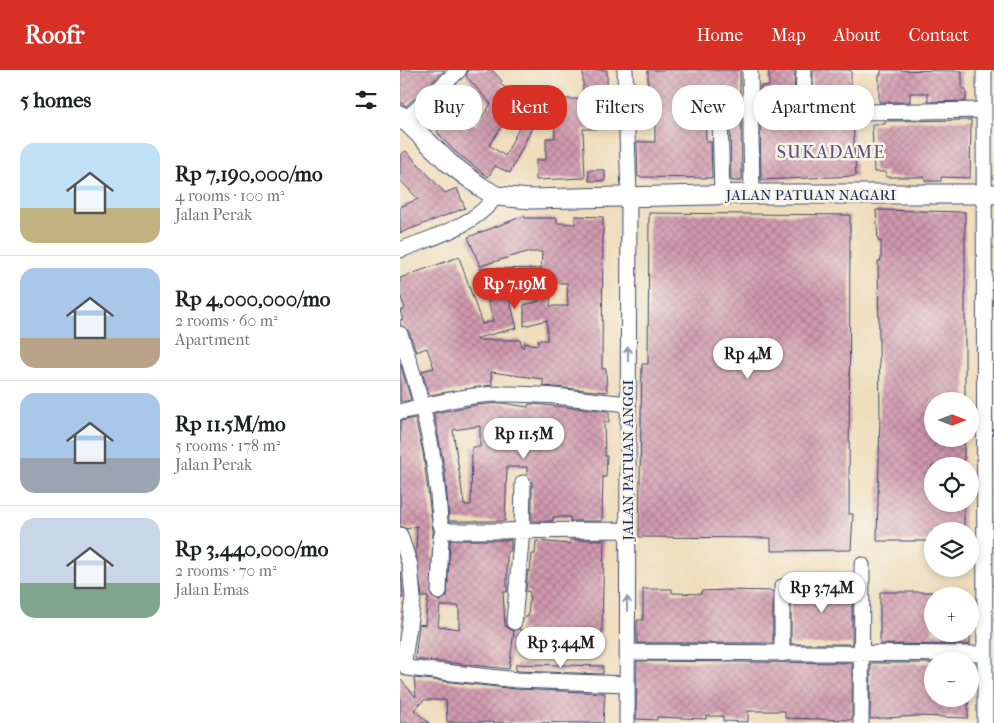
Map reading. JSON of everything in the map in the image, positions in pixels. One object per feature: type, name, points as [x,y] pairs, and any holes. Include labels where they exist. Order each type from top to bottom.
[{"type":"main road","points":[[402,119],[449,163],[496,196]]},
{"type":"main road","name":"JALAN PATUAN NAGARI","points":[[496,196],[531,199],[752,194],[989,194]]},
{"type":"street","points":[[402,119],[459,70]]},
{"type":"street","name":"JALAN PATUAN ANGGI","points":[[625,70],[629,196],[627,723]]},
{"type":"street","points":[[750,70],[752,194]]},
{"type":"street","points":[[804,70],[804,85]]},
{"type":"street","points":[[984,70],[984,110],[989,194],[989,565],[985,654],[985,723]]},
{"type":"street","points":[[722,195],[722,112],[725,108],[730,107],[754,109]]},
{"type":"street","points":[[874,110],[984,110]]},
{"type":"street","points":[[400,250],[463,224],[486,211],[496,196]]},
{"type":"street","points":[[400,334],[404,359],[423,406],[438,482],[440,522],[444,529],[450,531],[628,530]]},
{"type":"street","points":[[400,412],[452,399],[500,394],[536,394],[628,404]]},
{"type":"street","points":[[514,622],[522,530],[523,483]]},
{"type":"street","points":[[439,592],[441,538],[444,529]]},
{"type":"street","points":[[400,535],[410,565],[413,598],[402,666],[410,669],[517,680],[627,684]]},
{"type":"street","points":[[861,723],[862,565]]},
{"type":"street","points":[[782,587],[782,654]]},
{"type":"street","points":[[627,652],[985,654]]},
{"type":"building","points":[[400,70],[445,70],[429,85],[415,85],[415,98],[406,106],[400,102]]},
{"type":"building","points":[[468,70],[492,70],[502,81],[500,84],[502,85],[492,85],[492,130],[499,130],[489,145],[505,156],[518,130],[531,130],[510,173],[495,166],[488,177],[453,150],[437,132],[439,130],[482,130],[482,117],[491,104],[482,94],[482,85],[474,85],[466,76]]},
{"type":"building","points":[[583,70],[607,70],[607,85],[583,85]]},
{"type":"building","points":[[648,70],[740,70],[740,85],[672,85],[672,130],[706,130],[706,142],[711,142],[712,178],[638,177],[637,142],[655,142],[655,130],[662,130],[662,85],[648,85]]},
{"type":"building","points":[[769,70],[795,70],[795,85],[769,85]]},
{"type":"building","points":[[813,70],[851,70],[851,85],[813,85]]},
{"type":"building","points":[[881,70],[962,71],[962,89],[966,89],[966,101],[928,102],[928,93],[910,93],[910,102],[879,102],[879,75],[881,75]]},
{"type":"building","points":[[567,99],[577,99],[577,130],[583,130],[585,178],[536,180],[536,160],[546,160],[546,138],[555,138],[555,130],[567,130]]},
{"type":"building","points":[[971,120],[970,178],[941,177],[941,181],[925,181],[925,177],[886,177],[886,172],[874,172],[872,130],[874,130],[874,124],[885,124],[885,121]]},
{"type":"building","points":[[730,130],[741,130],[742,181],[731,181]]},
{"type":"building","points":[[760,130],[853,130],[856,176],[761,180]]},
{"type":"building","points":[[406,151],[445,193],[457,188],[465,208],[400,233],[400,207],[418,199],[400,180],[400,155]]},
{"type":"building","points":[[589,170],[605,170],[605,181],[589,181]]},
{"type":"building","points":[[876,210],[965,212],[965,392],[924,392],[924,448],[964,448],[964,457],[924,457],[924,512],[964,512],[964,522],[924,522],[924,541],[877,541],[880,415],[878,261],[881,261],[881,241],[878,241]]},
{"type":"building","points":[[649,213],[850,215],[849,514],[853,514],[851,550],[771,551],[771,538],[639,537],[642,364],[648,364]]},
{"type":"building","points":[[524,216],[525,218],[557,218],[557,223],[575,224],[575,216],[603,217],[602,369],[606,369],[607,392],[543,386],[543,379],[491,372],[492,385],[429,395],[422,371],[434,368],[427,348],[416,352],[409,331],[400,325],[400,320],[403,319],[400,311],[405,309],[400,294],[400,278],[459,257],[482,324],[493,321],[480,268],[541,269],[542,252],[527,252],[480,266],[468,237]],"holes":[[[524,274],[524,284],[539,284],[539,301],[524,305],[524,326],[547,320],[547,340],[538,340],[538,345],[524,343],[524,347],[522,347],[520,340],[477,340],[477,338],[517,328],[505,281]],[[551,283],[567,283],[568,306],[550,306]]]},
{"type":"building","points":[[400,363],[411,400],[400,402]]},
{"type":"building","points":[[502,403],[528,407],[529,404],[532,404],[609,411],[609,422],[604,422],[605,456],[607,456],[606,477],[603,477],[602,521],[570,521],[570,517],[553,517],[553,521],[532,521],[532,483],[527,475],[527,467],[507,467],[505,521],[449,521],[445,472],[434,413],[477,405]],"holes":[[[480,426],[480,447],[472,447],[471,505],[464,505],[453,430]]]},
{"type":"building","points":[[415,418],[423,452],[433,531],[431,596],[439,601],[447,597],[450,540],[511,540],[511,551],[507,551],[507,592],[503,592],[505,626],[514,631],[509,669],[415,659],[419,624],[425,625],[428,597],[422,597],[416,555],[417,526],[407,529],[400,526],[400,421]],"holes":[[[440,606],[459,606],[459,629],[438,626]]]},
{"type":"building","points":[[570,540],[604,540],[602,633],[557,633],[519,630],[524,617],[528,617],[530,592],[526,591],[528,571],[530,571],[532,554],[535,554],[536,541],[570,544]]},
{"type":"building","points":[[401,572],[403,598],[400,598]]},
{"type":"building","points":[[791,585],[852,585],[852,644],[791,644]]},
{"type":"building","points":[[643,589],[672,589],[672,593],[701,594],[701,591],[773,591],[773,643],[637,643],[637,620],[643,620]]},
{"type":"building","points":[[880,592],[924,592],[924,642],[970,642],[970,645],[880,644]]},
{"type":"building","points":[[637,661],[852,663],[852,720],[785,718],[785,711],[748,711],[748,722],[723,721],[723,716],[706,716],[706,719],[657,717],[657,720],[636,719]]},
{"type":"building","points":[[871,663],[924,663],[924,707],[968,707],[968,718],[917,716],[870,719]]},
{"type":"building","points":[[516,664],[603,666],[603,674],[519,671],[516,670]]},
{"type":"building","points":[[414,678],[516,689],[605,693],[603,723],[447,722],[446,700],[424,700],[414,710],[429,723],[400,723],[400,679],[416,697]]},
{"type":"district","name":"SUKADAME","points":[[831,152]]}]
